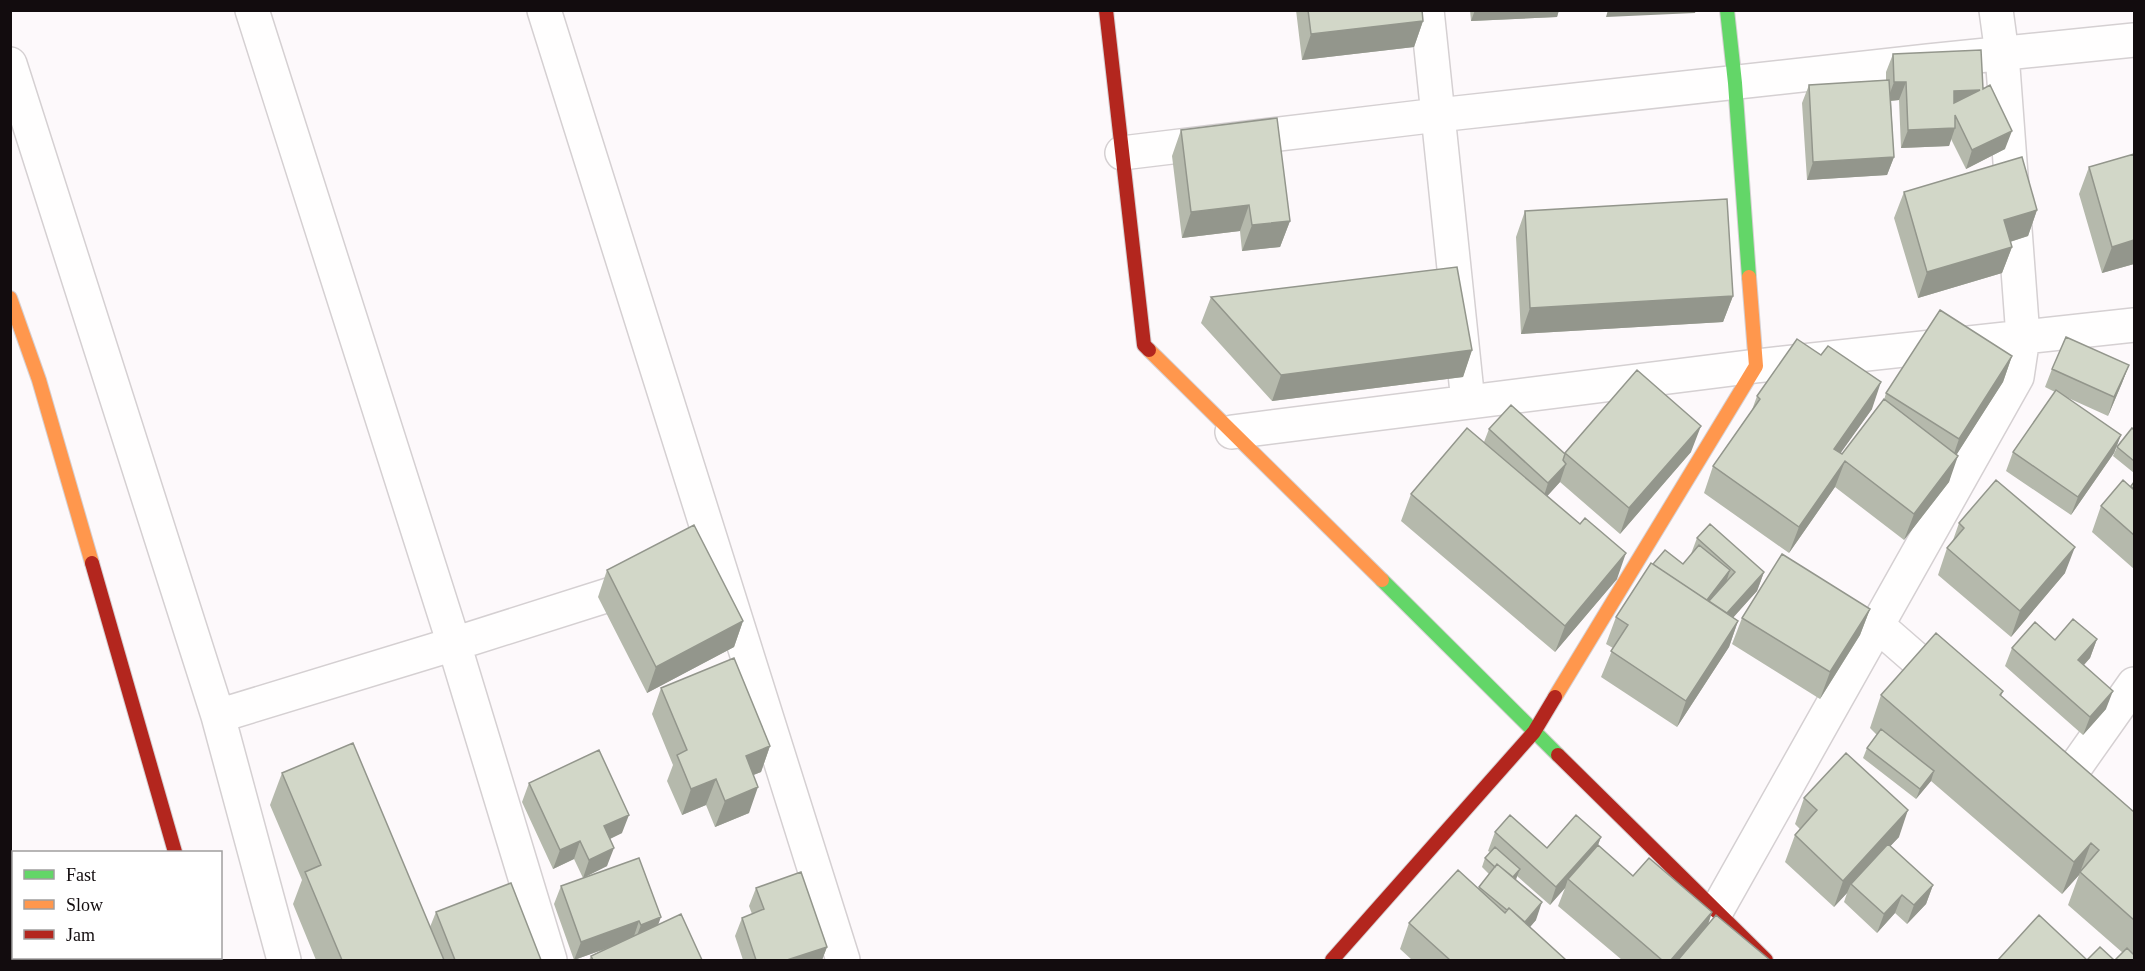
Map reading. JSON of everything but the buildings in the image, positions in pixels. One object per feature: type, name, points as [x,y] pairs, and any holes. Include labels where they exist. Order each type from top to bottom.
[{"type":"street","points":[[252,10],[453,644],[550,960]]},
{"type":"street","points":[[544,10],[693,568],[843,960]]},
{"type":"street","points":[[1106,10],[1144,345],[1766,960]]},
{"type":"street","points":[[1427,10],[1468,402]]},
{"type":"street","points":[[1332,960],[1534,732],[1756,366],[1736,82],[1727,10]]},
{"type":"street","points":[[1716,912],[2017,377],[2023,337],[2002,54],[1996,10]]},
{"type":"street","points":[[1122,153],[1438,115],[2134,40]]},
{"type":"street","points":[[10,64],[218,716],[284,960]]},
{"type":"street","points":[[10,298],[39,380],[175,851]]},
{"type":"street","points":[[1232,432],[1756,366],[2134,325]]},
{"type":"street","points":[[218,716],[693,568]]},
{"type":"street","points":[[1877,625],[1965,701]]},
{"type":"street","points":[[2036,763],[2071,794],[2134,684]]},
{"type":"traffic: fast","points":[[1727,10],[1735,83],[1749,277]]},
{"type":"traffic: fast","points":[[1382,580],[1558,755]]},
{"type":"traffic: slow","points":[[1555,697],[1756,366],[1749,277]]},
{"type":"traffic: slow","points":[[10,298],[39,380],[92,563]]},
{"type":"traffic: slow","points":[[1149,350],[1382,580]]},
{"type":"traffic: jam","points":[[1106,10],[1144,345],[1149,350]]},
{"type":"traffic: jam","points":[[92,563],[175,851]]},
{"type":"traffic: jam","points":[[1332,960],[1534,732],[1555,697]]},
{"type":"traffic: jam","points":[[1558,755],[1766,960]]}]
